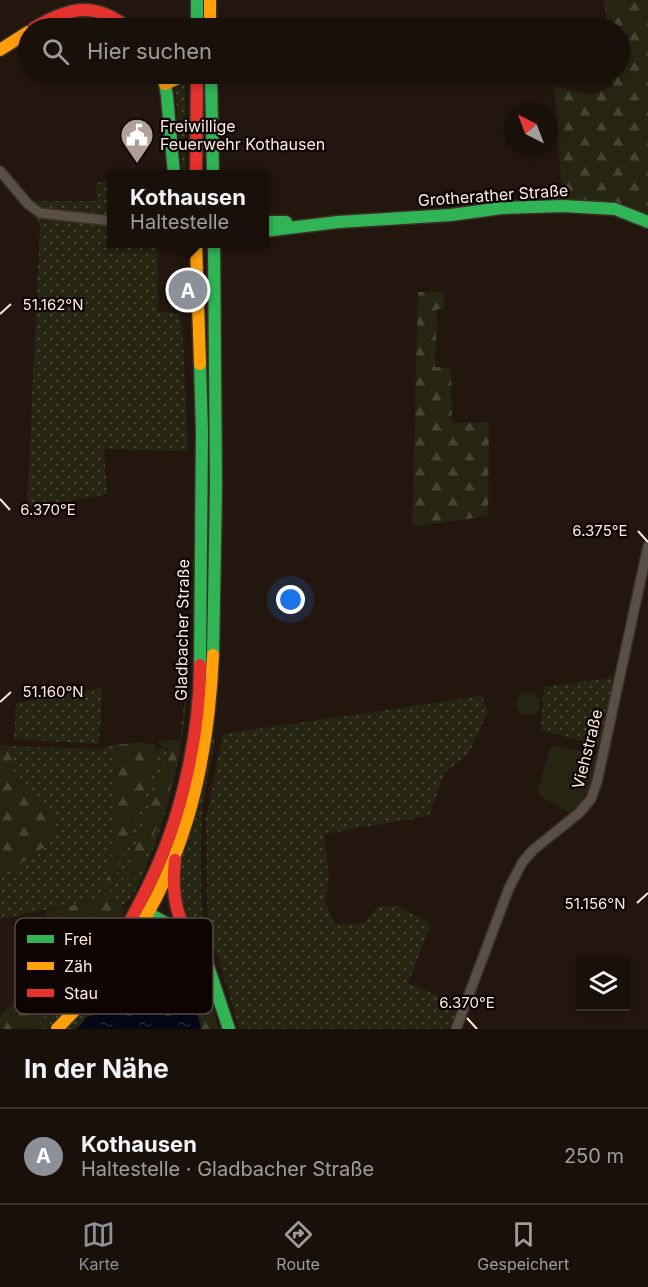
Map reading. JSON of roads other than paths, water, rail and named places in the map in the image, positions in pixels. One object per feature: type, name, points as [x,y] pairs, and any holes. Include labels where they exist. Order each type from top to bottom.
[{"type":"main road","points":[[196,0],[197,18]]},
{"type":"main road","points":[[210,0],[210,18]]},
{"type":"main road","points":[[50,18],[66,8],[85,3],[98,4],[111,9],[120,18]]},
{"type":"main road","points":[[0,50],[18,38]]},
{"type":"main road","points":[[163,84],[173,170]]},
{"type":"main road","points":[[196,84],[196,170]]},
{"type":"main road","points":[[211,84],[213,170]]},
{"type":"main road","name":"Grotherather Straße","points":[[269,230],[338,222],[451,215],[502,208],[563,206],[615,209],[648,222]]},
{"type":"main road","name":"Grotherather Straße","points":[[269,222],[338,222]]},
{"type":"main road","name":"Gladbacher Straße","points":[[141,915],[178,808],[192,752],[200,682],[202,431],[196,248]]},
{"type":"main road","name":"Gladbacher Straße","points":[[177,850],[189,818],[204,754],[211,708],[217,460],[214,248]]},
{"type":"main road","points":[[140,918],[177,850]]},
{"type":"main road","points":[[177,850],[172,888],[174,907],[178,918]]},
{"type":"main road","points":[[141,915],[145,918]]},
{"type":"main road","points":[[141,915],[150,918]]},
{"type":"main road","points":[[213,982],[229,1029]]},
{"type":"main road","points":[[57,1029],[71,1014]]},
{"type":"street","points":[[0,171],[28,204],[40,213],[107,221]]},
{"type":"street","name":"Viehstraße","points":[[456,1029],[509,888],[522,863],[533,850],[579,813],[591,799],[648,546]]},
{"type":"water","points":[[90,1014],[197,1014],[201,1029],[77,1029]]},
{"type":"place","name":"Freiwillige Feuerwehr Kothausen","points":[[137,164]]},
{"type":"place","name":"Kothausen","points":[[188,290]]}]
